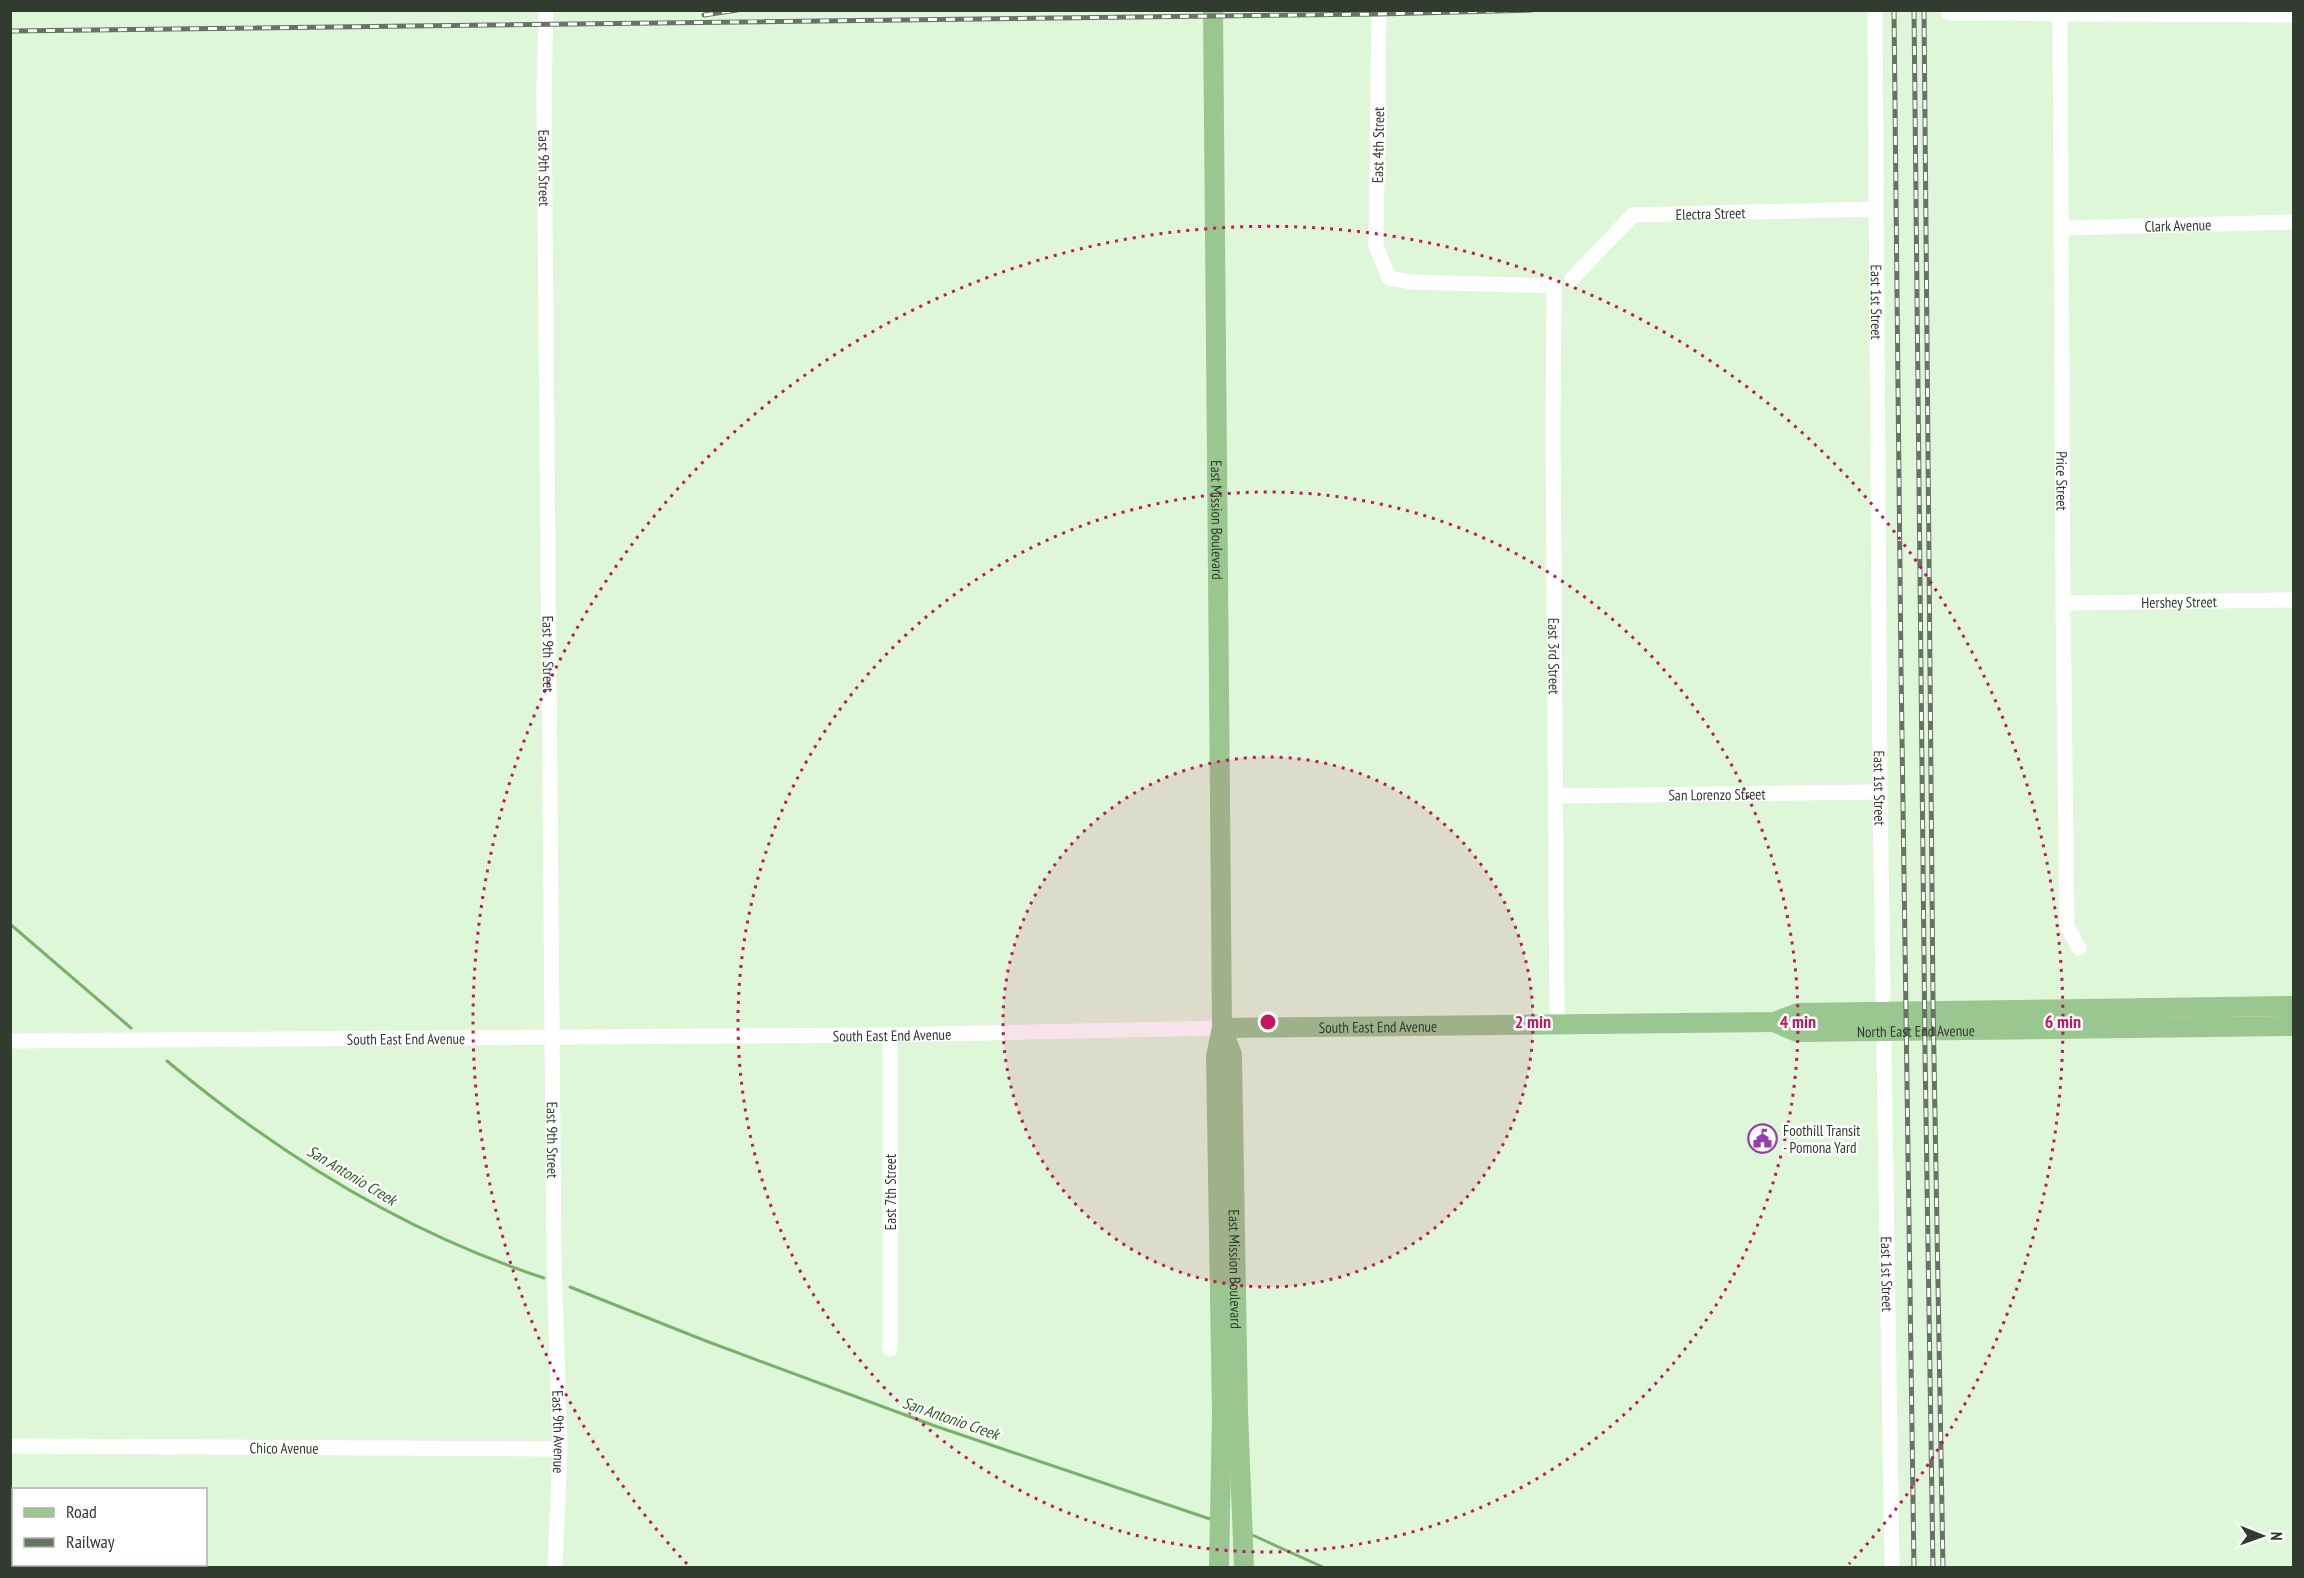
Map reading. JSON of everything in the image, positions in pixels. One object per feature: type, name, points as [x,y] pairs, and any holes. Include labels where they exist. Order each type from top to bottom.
[{"type":"main road","name":"East Mission Boulevard","points":[[1213,10],[1222,1028],[1216,1056],[1222,1409],[1219,1568]]},
{"type":"main road","name":"North East End Avenue","points":[[1774,1022],[1797,1032],[2292,1016]]},
{"type":"main road","name":"South East End Avenue","points":[[1222,1028],[1774,1022]]},
{"type":"main road","name":"East Mission Boulevard","points":[[1222,1028],[1232,1055],[1244,1559]]},
{"type":"street","name":"East 9th Street","points":[[546,10],[544,83],[554,1039],[554,1298]]},
{"type":"street","name":"East 4th Street","points":[[1379,10],[1376,246],[1389,278],[1412,282],[1554,286]]},
{"type":"street","name":"East 1st Street","points":[[1875,10],[1880,792],[1892,1568]]},
{"type":"street","points":[[1949,14],[2060,12],[2294,15]]},
{"type":"street","name":"Price Street","points":[[2060,12],[2067,926],[2079,948]]},
{"type":"street","name":"Electra Street","points":[[1572,279],[1633,215],[1876,209]]},
{"type":"street","name":"Clark Avenue","points":[[2062,228],[2294,222]]},
{"type":"street","name":"East 3rd Street","points":[[1554,286],[1557,1025]]},
{"type":"street","name":"Hershey Street","points":[[2063,603],[2294,600]]},
{"type":"street","name":"San Lorenzo Street","points":[[1555,796],[1880,792]]},
{"type":"street","name":"South East End Avenue","points":[[10,1041],[554,1039],[1222,1028]]},
{"type":"street","name":"East 7th Street","points":[[890,1035],[890,1350]]},
{"type":"street","name":"East 9th Avenue","points":[[554,1298],[560,1449],[555,1568]]},
{"type":"street","name":"Chico Avenue","points":[[10,1446],[560,1449]]},
{"type":"waterway","name":"San Antonio Creek","points":[[10,924],[131,1028]]},
{"type":"waterway","name":"San Antonio Creek","points":[[167,1061],[253,1128],[345,1188],[442,1238],[493,1260],[544,1278]]},
{"type":"waterway","name":"San Antonio Creek","points":[[570,1287],[706,1341],[935,1426],[1213,1520]]},
{"type":"waterway","name":"San Antonio Creek","points":[[1250,1534],[1325,1568]]},
{"type":"railway","points":[[704,15],[737,10]]},
{"type":"railway","points":[[10,31],[1379,14],[1532,10]]},
{"type":"railway","points":[[1894,10],[1914,1568]]},
{"type":"railway","points":[[1914,10],[1933,1568]]},
{"type":"railway","points":[[1924,10],[1933,1001],[1943,1568]]},
{"type":"place","name":"Foothill Transit - Pomona Yard","points":[[1762,1139]]}]
